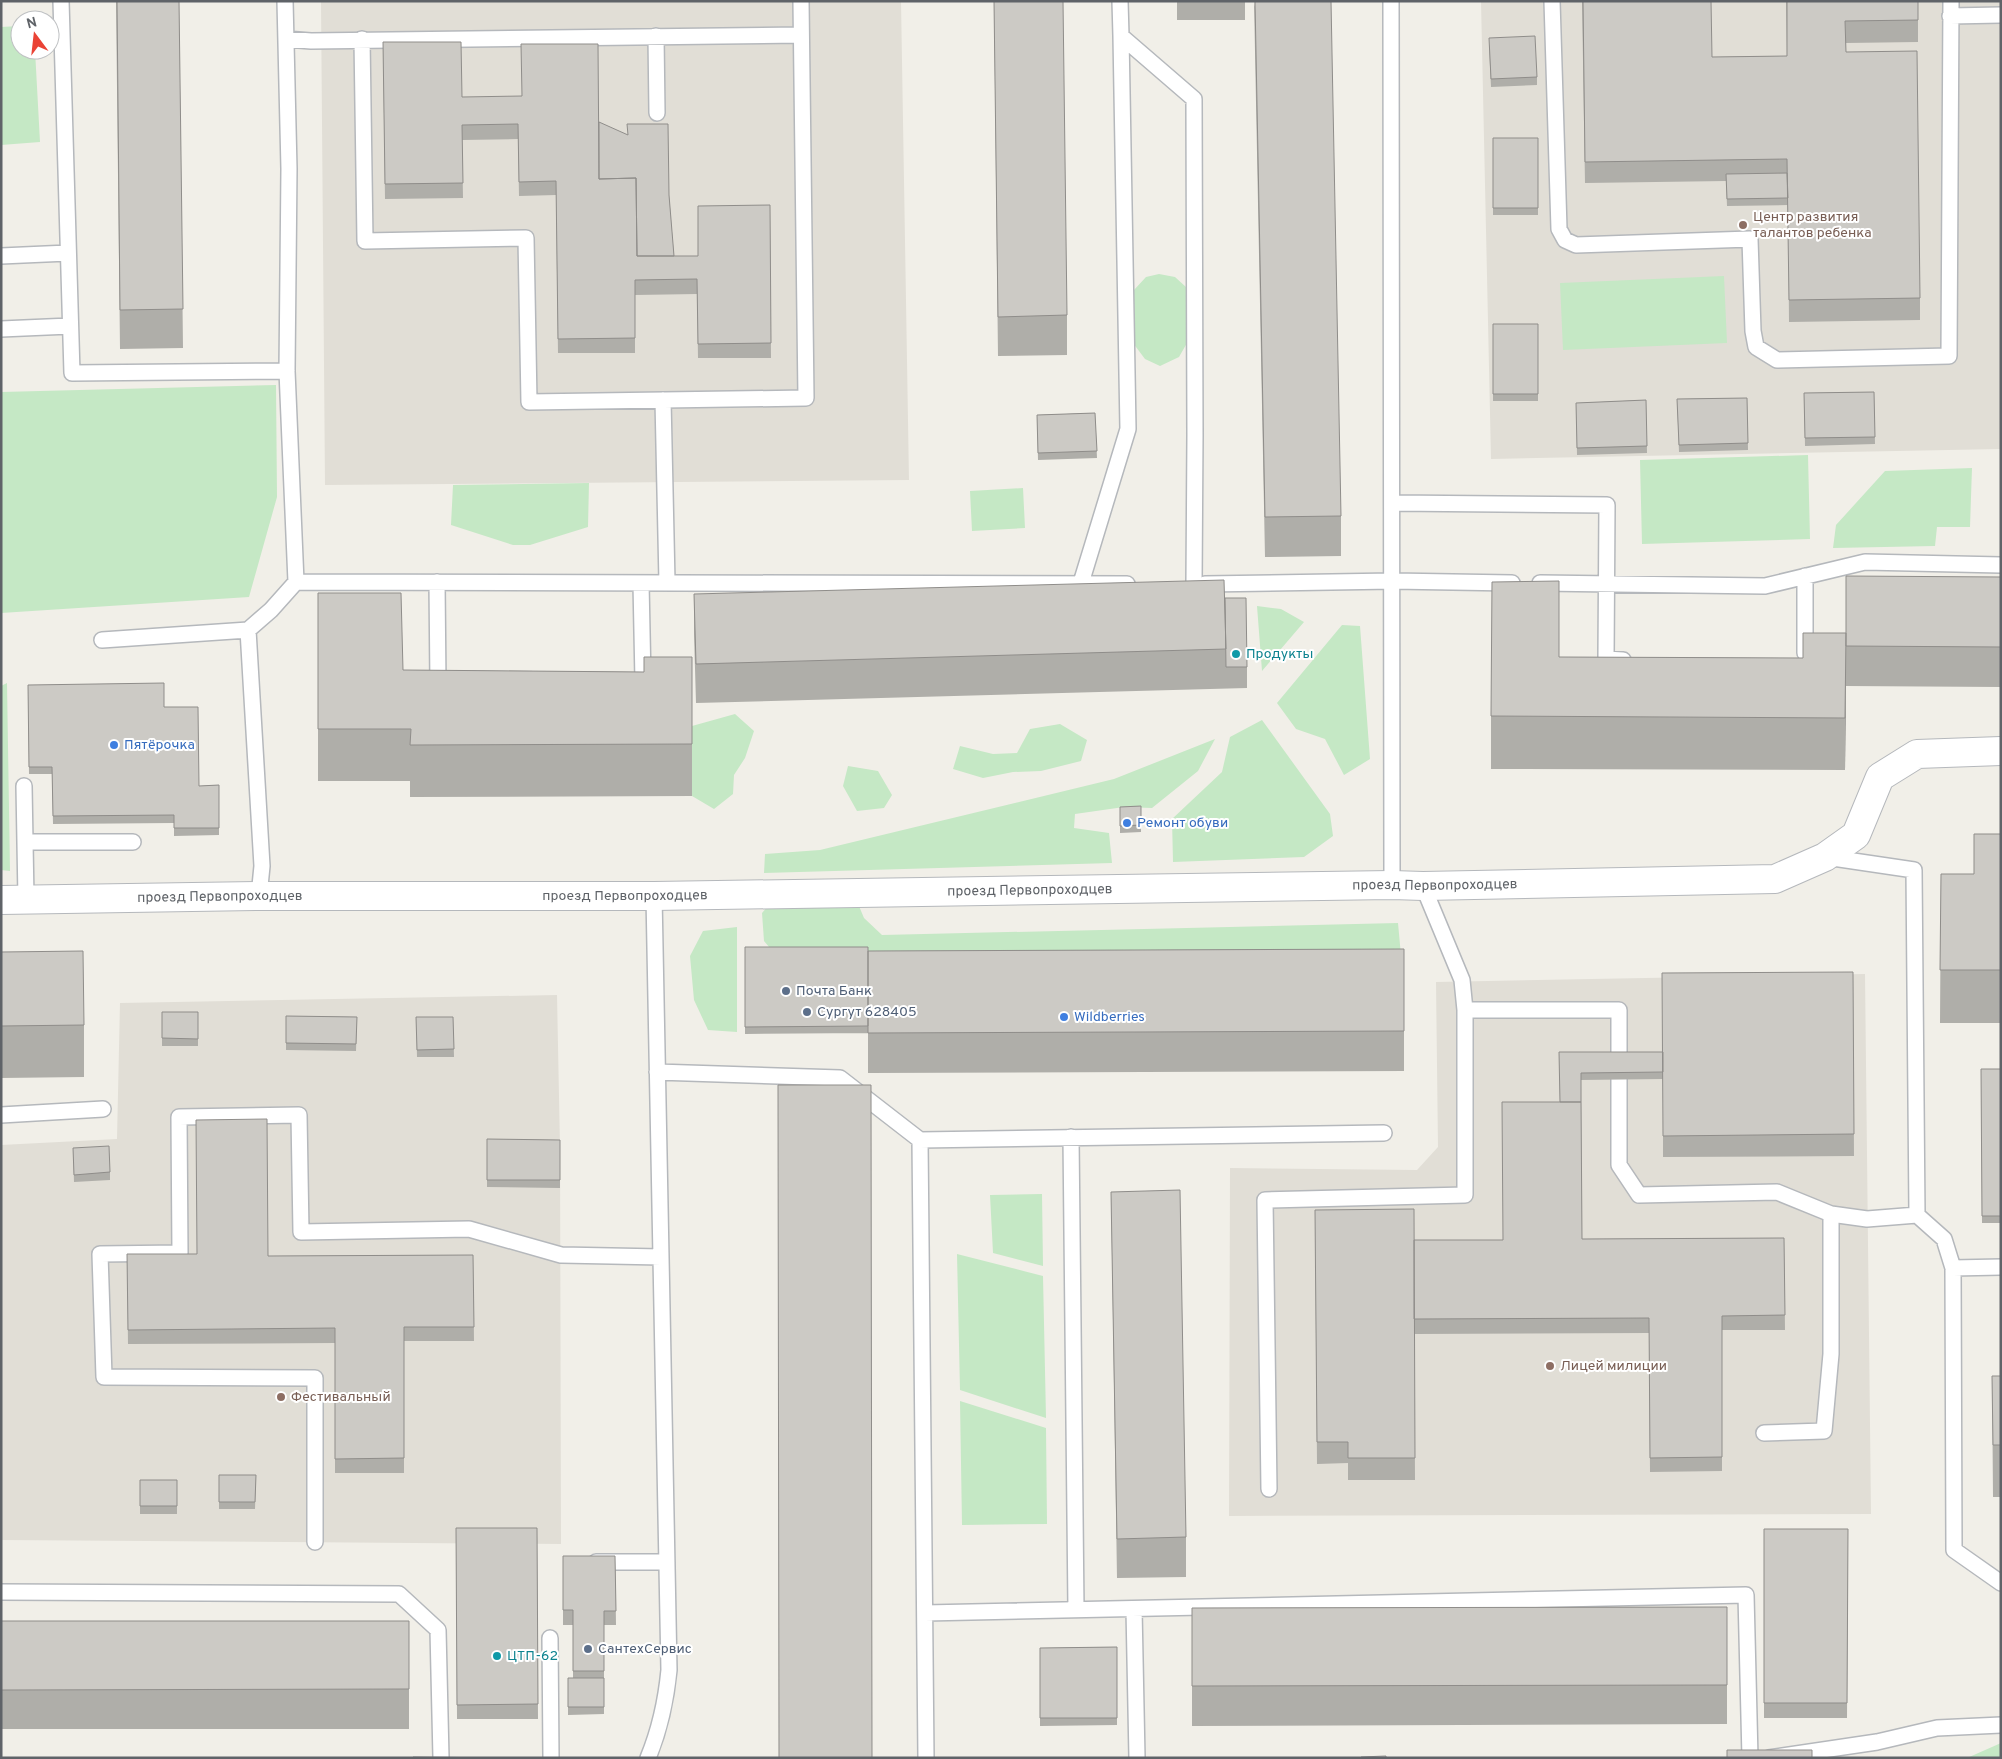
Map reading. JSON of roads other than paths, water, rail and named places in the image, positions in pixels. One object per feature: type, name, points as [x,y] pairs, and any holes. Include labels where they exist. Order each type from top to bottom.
[{"type":"street","name":"проезд Первопроходцев","points":[[14,899],[259,896],[654,896],[1392,884],[1423,886],[1775,879],[1825,857],[1856,835],[1880,778],[1917,754],[2001,751]]},
{"type":"lane","points":[[61,1],[72,374],[287,371]]},
{"type":"lane","points":[[102,640],[248,630],[296,582],[287,371],[289,170],[285,1]]},
{"type":"lane","points":[[362,40],[365,241],[526,238],[528,402],[806,398],[801,1]]},
{"type":"lane","points":[[1081,583],[1128,429],[1120,1]]},
{"type":"lane","points":[[1391,1],[1392,884]]},
{"type":"lane","points":[[1552,1],[1559,229],[1565,240],[1576,245],[1750,239],[1753,331],[1756,347],[1777,360],[1949,356],[1951,9],[2001,15]]},
{"type":"lane","points":[[286,39],[311,41],[801,35]]},
{"type":"lane","points":[[656,36],[657,113]]},
{"type":"lane","points":[[1121,36],[1194,99],[1196,435],[1194,584]]},
{"type":"lane","points":[[1,256],[68,253]]},
{"type":"lane","points":[[1,329],[70,326]]},
{"type":"lane","points":[[663,400],[668,582]]},
{"type":"lane","points":[[1392,503],[1607,505],[1606,660],[1636,660]]},
{"type":"lane","points":[[1175,584],[1392,581],[1765,586],[1865,562],[2001,564]]},
{"type":"lane","points":[[1795,661],[1805,661],[1805,576]]},
{"type":"lane","points":[[296,582],[1137,584]]},
{"type":"lane","points":[[437,582],[438,684],[458,684]]},
{"type":"lane","points":[[614,681],[643,681],[641,583]]},
{"type":"lane","points":[[248,630],[262,866],[259,896]]},
{"type":"lane","points":[[14,899],[25,842],[24,786]]},
{"type":"lane","points":[[25,842],[133,842]]},
{"type":"lane","points":[[1825,857],[1914,870],[1917,1214],[1944,1239],[1953,1268],[1954,1550],[2001,1583]]},
{"type":"lane","points":[[1269,1489],[1265,1200],[1465,1194],[1465,1010],[1462,980],[1423,886]]},
{"type":"lane","points":[[648,1758],[658,1734],[665,1705],[669,1670],[654,896]]},
{"type":"lane","points":[[1465,1010],[1619,1010],[1619,1165],[1639,1195],[1777,1192],[1832,1214],[1867,1219],[1917,1214]]},
{"type":"lane","points":[[658,1072],[840,1078],[920,1140],[1384,1133]]},
{"type":"lane","points":[[1,1115],[103,1109]]},
{"type":"lane","points":[[315,1542],[315,1378],[104,1377],[100,1254],[180,1253],[178,1117],[299,1115],[301,1232],[469,1230],[561,1254],[661,1257]]},
{"type":"lane","points":[[1071,1138],[1076,1610]]},
{"type":"lane","points":[[920,1140],[926,1758]]},
{"type":"lane","points":[[1764,1432],[1824,1431],[1831,1354],[1832,1214]]},
{"type":"lane","points":[[1953,1268],[2001,1267]]},
{"type":"lane","points":[[578,1562],[667,1562]]},
{"type":"lane","points":[[1,1592],[399,1594],[438,1630],[440,1758]]},
{"type":"lane","points":[[925,1613],[1746,1595],[1750,1758]]},
{"type":"lane","points":[[1134,1609],[1137,1758]]},
{"type":"lane","points":[[550,1638],[551,1758]]},
{"type":"lane","points":[[1769,1758],[1877,1742],[1937,1728],[2001,1725]]},
{"type":"lane","points":[[1877,1742],[1877,1758]]},
{"type":"place","name":"Центр развития талантов ребенка","points":[[1743,225]]},
{"type":"place","name":"Продукты","points":[[1236,654]]},
{"type":"place","name":"Пятёрочка","points":[[114,745]]},
{"type":"place","name":"Ремонт обуви","points":[[1127,823]]},
{"type":"place","name":"Почта Банк","points":[[786,991]]},
{"type":"place","name":"Сургут 628405","points":[[807,1012]]},
{"type":"place","name":"Wildberries","points":[[1064,1017]]},
{"type":"place","name":"Лицей милиции","points":[[1550,1366]]},
{"type":"place","name":"Фестивальный","points":[[281,1397]]},
{"type":"place","name":"СантехСервис","points":[[588,1649]]},
{"type":"place","name":"ЦТП-62","points":[[497,1656]]}]
